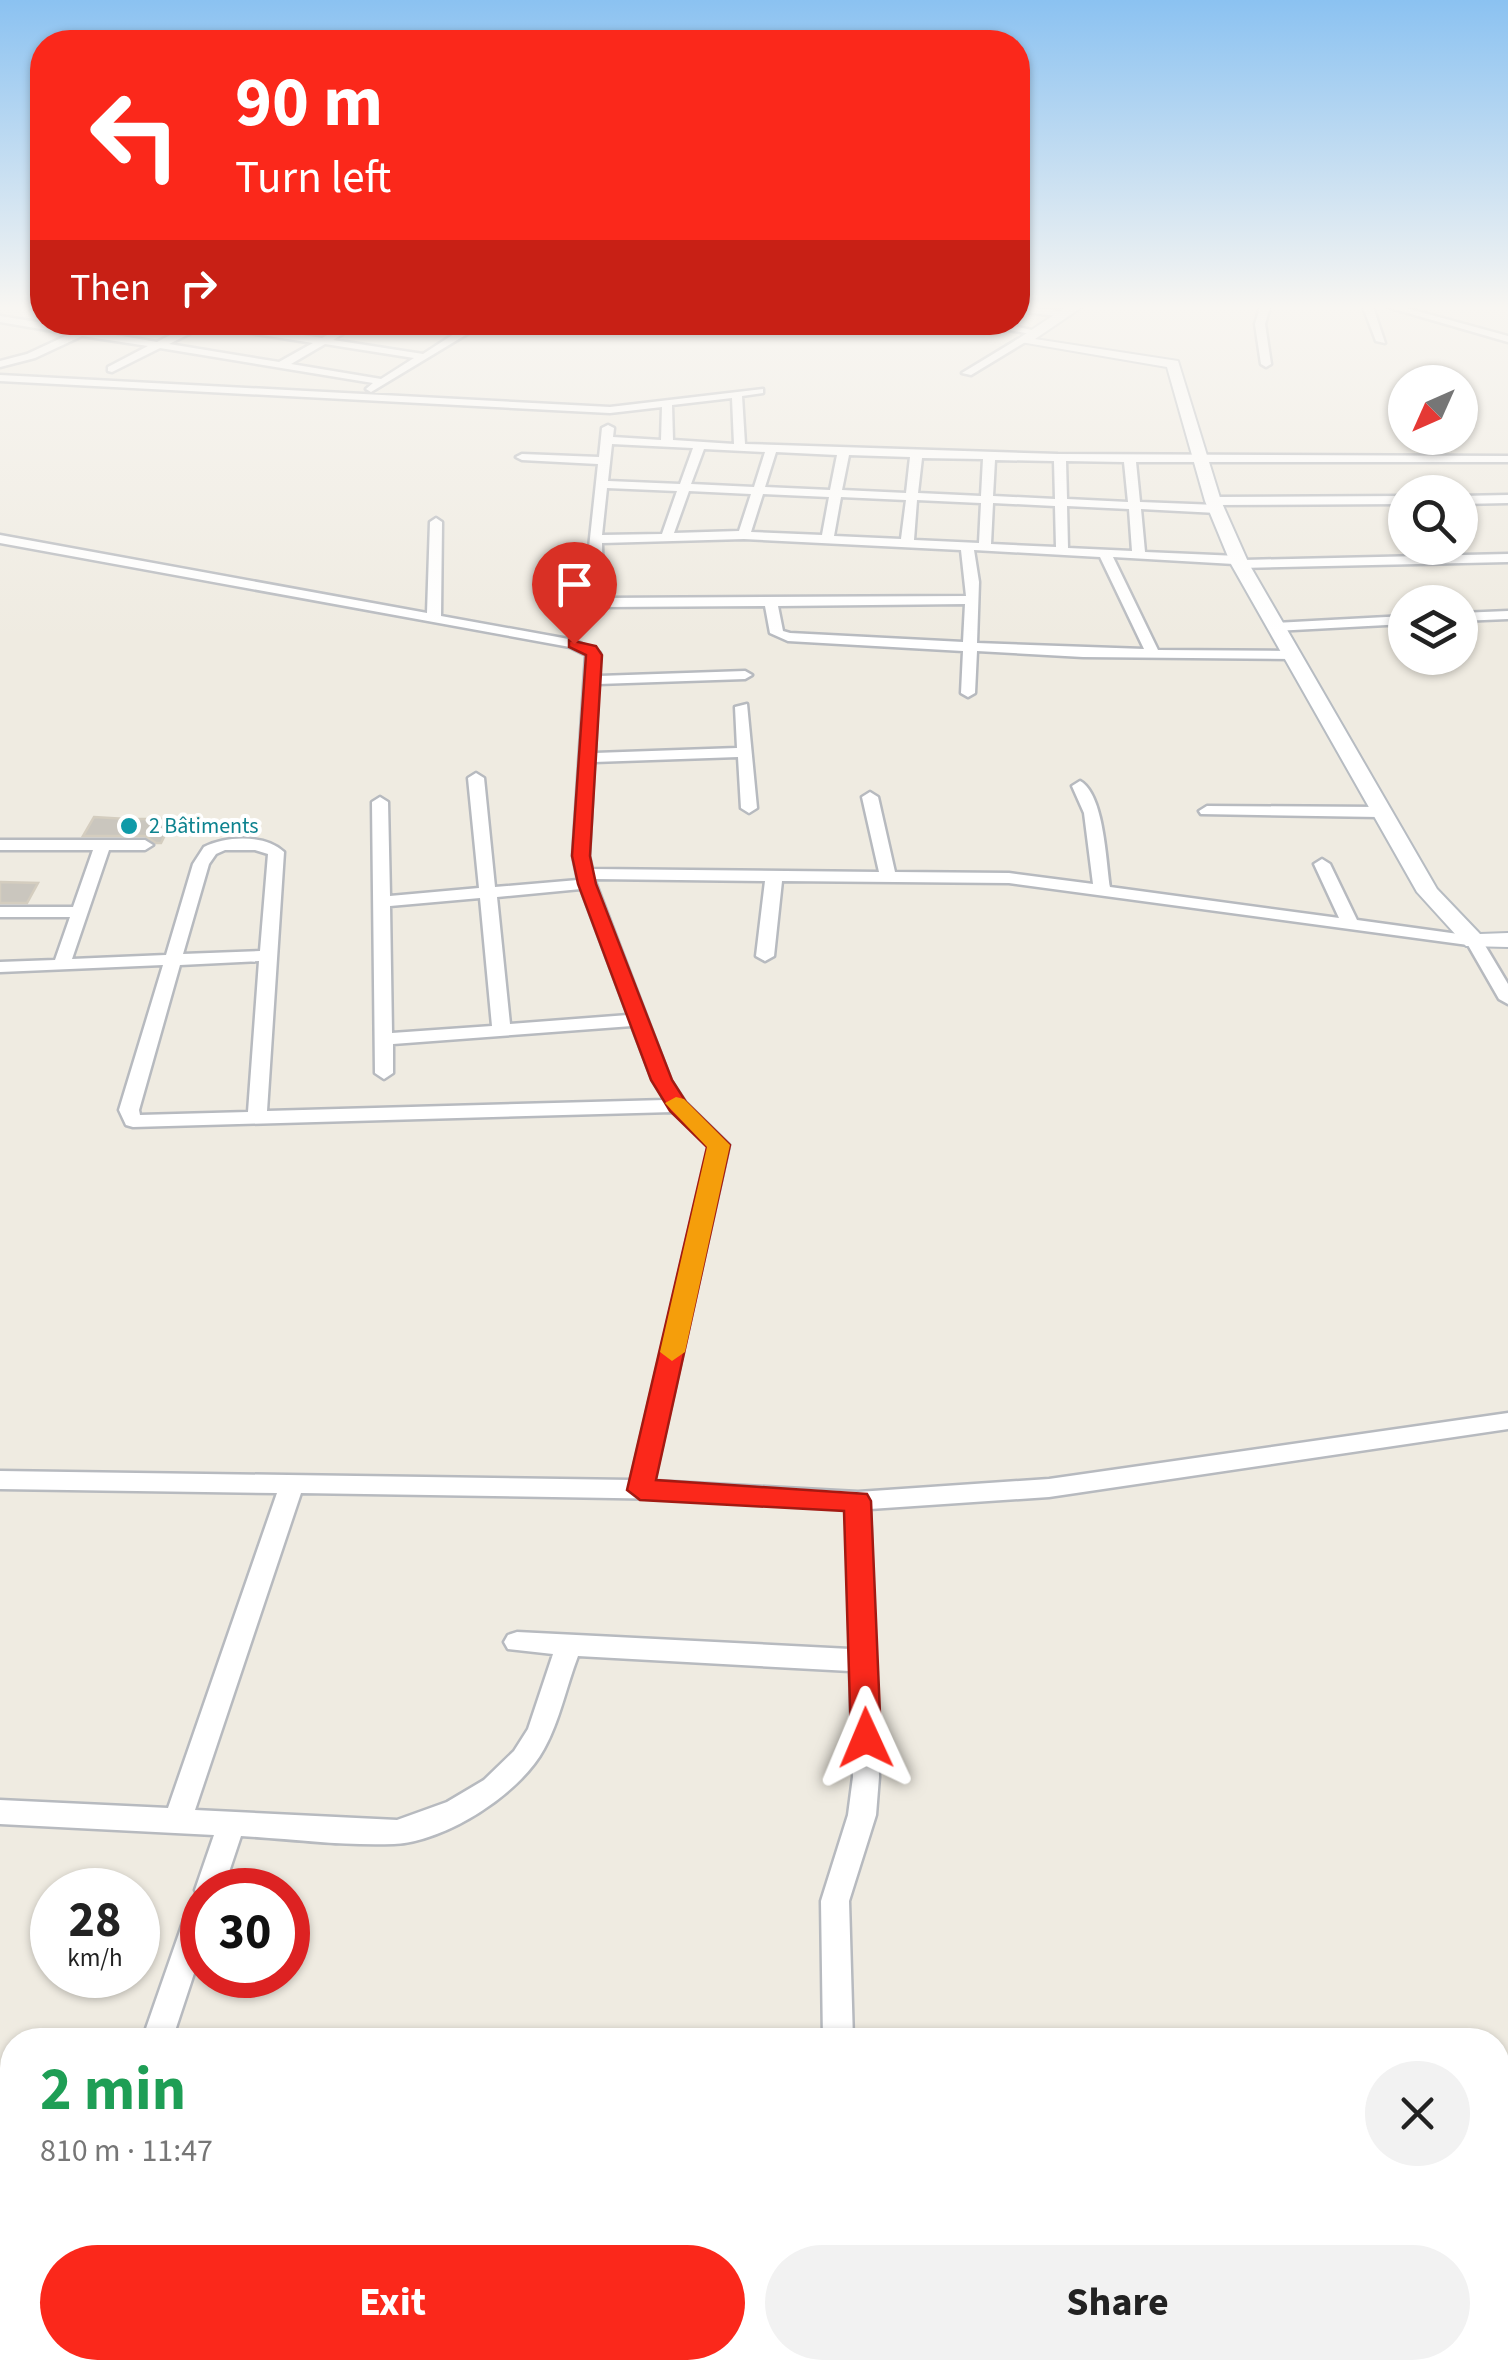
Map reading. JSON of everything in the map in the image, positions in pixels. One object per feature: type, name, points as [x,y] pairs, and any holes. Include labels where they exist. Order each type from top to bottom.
[{"type":"street","points":[[609,418],[599,539],[592,565],[597,599],[602,603],[971,600]]},
{"type":"street","points":[[667,418],[667,444]]},
{"type":"street","points":[[738,418],[740,448]]},
{"type":"street","points":[[1188,418],[1215,505],[1239,562],[1428,892],[1474,941],[1508,998]]},
{"type":"street","points":[[607,440],[843,454],[1130,462],[1508,459]]},
{"type":"street","points":[[667,537],[699,446]]},
{"type":"street","points":[[744,534],[770,450]]},
{"type":"street","points":[[827,539],[843,454]]},
{"type":"street","points":[[522,457],[606,461]]},
{"type":"street","points":[[907,544],[916,457]]},
{"type":"street","points":[[985,548],[989,459]]},
{"type":"street","points":[[1060,460],[1062,552]]},
{"type":"street","points":[[1130,462],[1139,556]]},
{"type":"street","points":[[604,484],[1136,506],[1388,500]]},
{"type":"street","points":[[1478,500],[1508,500]]},
{"type":"street","points":[[434,616],[436,522]]},
{"type":"street","points":[[599,539],[744,534],[1239,562],[1508,558]]},
{"type":"street","points":[[0,539],[434,616],[584,646],[593,652],[581,856],[586,879],[662,1080],[678,1106],[719,1145],[640,1490]]},
{"type":"street","points":[[967,547],[971,600],[968,693]]},
{"type":"street","points":[[1105,554],[1152,654]]},
{"type":"street","points":[[771,603],[780,635],[970,648],[1293,654]]},
{"type":"street","points":[[1478,616],[1508,615]]},
{"type":"street","points":[[1276,627],[1388,621]]},
{"type":"street","points":[[593,680],[745,675]]},
{"type":"street","points":[[742,708],[749,808]]},
{"type":"street","points":[[588,758],[746,752]]},
{"type":"street","points":[[476,778],[502,1030]]},
{"type":"street","points":[[1080,786],[1092,813],[1102,889]]},
{"type":"street","points":[[870,797],[888,875]]},
{"type":"street","points":[[380,802],[385,901],[384,1073]]},
{"type":"street","points":[[1208,811],[1379,812]]},
{"type":"street","points":[[0,845],[145,845]]},
{"type":"street","points":[[62,964],[103,845]]},
{"type":"street","points":[[257,1116],[276,856],[274,849],[266,846],[219,847],[208,853],[172,957],[130,1116],[144,1123],[257,1116],[678,1106]]},
{"type":"street","points":[[1322,864],[1350,923]]},
{"type":"street","points":[[765,956],[774,874]]},
{"type":"street","points":[[385,901],[586,879],[774,874],[1009,878],[1474,941],[1508,940]]},
{"type":"street","points":[[0,912],[79,912]]},
{"type":"street","points":[[0,967],[266,956]]},
{"type":"street","points":[[385,1039],[639,1020]]},
{"type":"street","points":[[0,1480],[640,1490],[858,1501],[1050,1488],[1508,1421]]},
{"type":"street","points":[[177,1823],[292,1485]]},
{"type":"street","points":[[838,2028],[836,1900],[862,1815],[865,1661],[858,1501]]},
{"type":"street","points":[[517,1642],[865,1661]]},
{"type":"street","points":[[0,1812],[230,1827],[397,1832],[430,1824],[457,1811],[526,1758],[569,1647]]},
{"type":"street","points":[[216,1868],[230,1827]]},
{"type":"street","points":[[161,2028],[180,1973]]},
{"type":"building","name":"2 Bâtiments","points":[[94,817],[173,819],[161,843],[156,843],[145,836],[83,836]]},
{"type":"building","points":[[0,882],[38,883],[27,903],[0,903]]},
{"type":"slow traffic","points":[[672,1352],[719,1145],[676,1103]]},
{"type":"place","name":"2 Bâtiments","points":[[129,826]]},
{"type":"route","points":[[574,644],[590,649],[594,655],[581,856],[587,884],[662,1080],[678,1106],[719,1145],[640,1490],[858,1501],[866,1738]]}]
